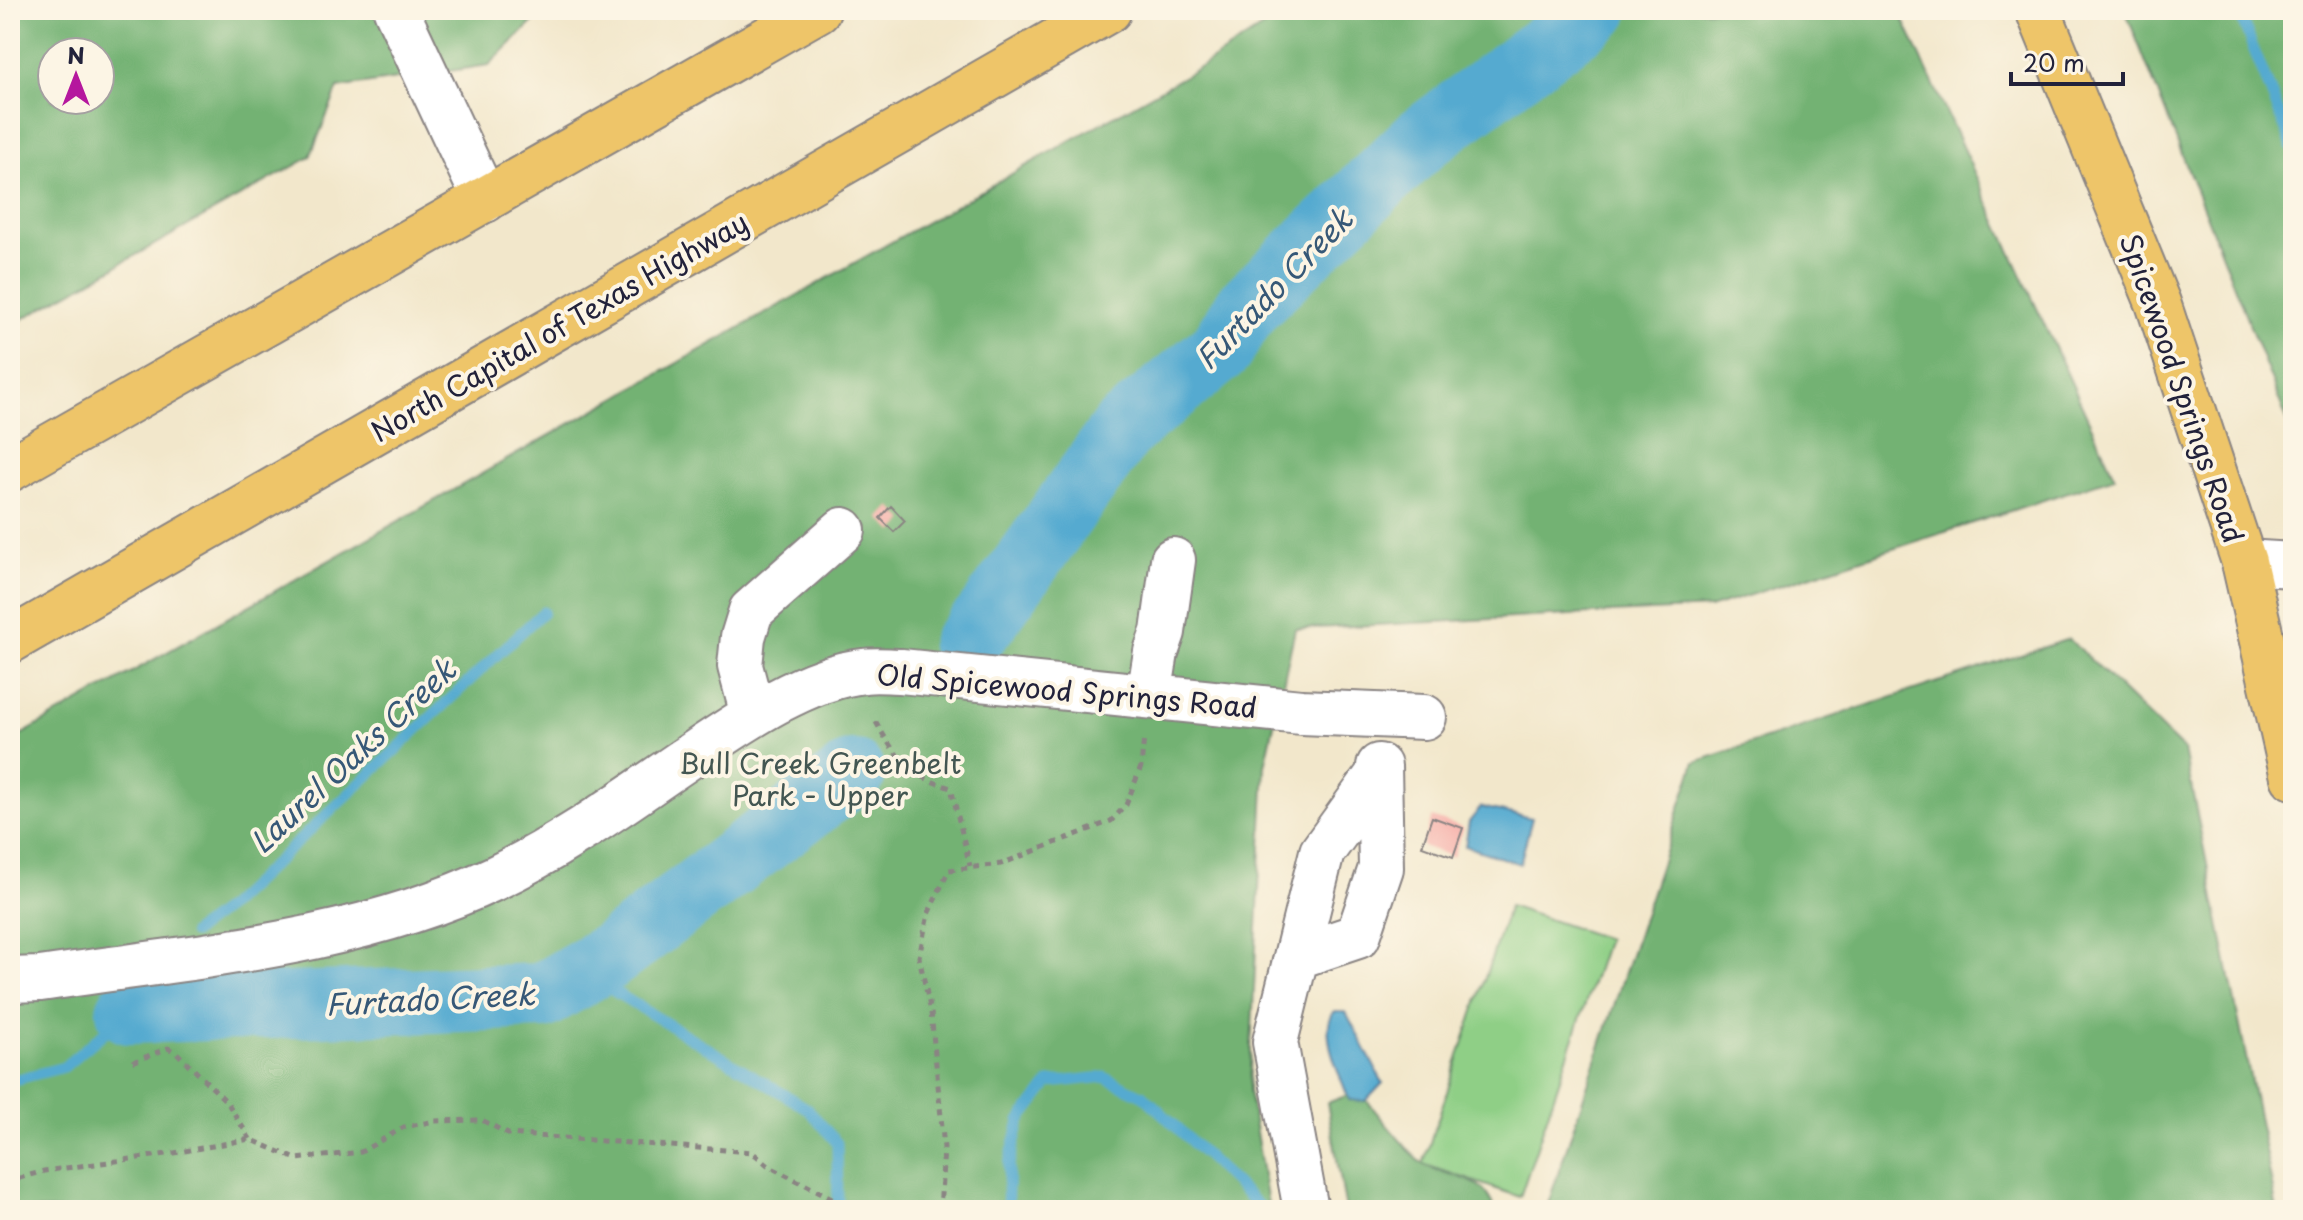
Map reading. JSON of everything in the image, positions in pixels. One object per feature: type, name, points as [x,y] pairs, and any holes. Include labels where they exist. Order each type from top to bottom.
[{"type":"main road","points":[[27,459],[818,10]]},
{"type":"main road","name":"North Capital of Texas Highway","points":[[10,641],[1109,10]]},
{"type":"main road","name":"Spicewood Springs Road","points":[[2038,10],[2158,303],[2244,562],[2293,777]]},
{"type":"street","points":[[396,10],[485,200]]},
{"type":"street","points":[[753,715],[740,666],[743,637],[751,611],[843,530]]},
{"type":"street","points":[[1149,696],[1156,652],[1163,632],[1173,560]]},
{"type":"street","points":[[2244,562],[2293,565]]},
{"type":"street","name":"Old Spicewood Springs Road","points":[[10,980],[40,979],[306,939],[400,915],[494,878],[571,837],[753,715],[824,681],[863,671],[901,671],[1301,712],[1405,717],[1377,776]]},
{"type":"street","points":[[1306,1210],[1275,1042],[1322,852],[1377,776]]},
{"type":"street","points":[[1298,956],[1358,936],[1381,868],[1377,776]]},
{"type":"path","points":[[940,1210],[944,1148],[931,1012],[919,957],[928,914],[949,870],[1001,864],[1111,821],[1126,805],[1141,767],[1149,696]]},
{"type":"path","points":[[876,722],[893,753],[913,772],[951,788],[970,866]]},
{"type":"path","points":[[133,1062],[168,1048],[177,1053],[227,1102],[250,1139]]},
{"type":"path","points":[[10,1186],[16,1179],[44,1171],[250,1139],[296,1159],[361,1152],[404,1127],[435,1121],[482,1120],[508,1134],[752,1152],[770,1167],[856,1210]]},
{"type":"green space","points":[[10,10],[424,10],[441,13],[442,10],[545,10],[489,65],[338,88],[310,157],[10,326]]},
{"type":"green space","name":"Bull Creek Greenbelt Park - Upper","points":[[1290,10],[1899,10],[2115,477],[1710,608],[1295,629],[1265,766],[1249,1090],[1269,1210],[10,1210],[10,741],[1204,65]]},
{"type":"green space","points":[[2125,10],[2293,10],[2293,435]]},
{"type":"green space","points":[[2069,639],[2184,750],[2277,1210],[1546,1210],[1695,762]]},
{"type":"green space","points":[[1509,906],[1607,939],[1520,1197],[1423,1164]]},
{"type":"green space","points":[[1359,1091],[1419,1160],[1476,1184],[1484,1190],[1494,1210],[1346,1210],[1327,1103]]},
{"type":"water","points":[[1481,807],[1532,818],[1520,864],[1465,846],[1469,822]]},
{"type":"water","points":[[1334,1012],[1346,1012],[1383,1083],[1366,1101],[1349,1100],[1337,1067],[1328,1031]]},
{"type":"building","points":[[891,506],[905,521],[894,532],[880,518]]},
{"type":"building","points":[[1432,817],[1463,828],[1453,857],[1422,846]]},
{"type":"waterway","name":"Furtado Creek","points":[[964,645],[1123,429],[1221,349],[1248,306],[1422,139],[1596,10]]},
{"type":"waterway","points":[[2238,10],[2293,148]]},
{"type":"waterway","name":"Laurel Oaks Creek","points":[[193,933],[228,907],[543,612]]},
{"type":"waterway","name":"Furtado Creek","points":[[129,1011],[542,996],[610,956],[853,773]]},
{"type":"waterway","points":[[582,972],[808,1109],[837,1143],[838,1210]]},
{"type":"waterway","name":"Laurel Oaks Creek","points":[[10,1081],[64,1067],[129,1011]]},
{"type":"waterway","points":[[1007,1210],[1009,1164],[1020,1121],[1049,1083],[1104,1077],[1144,1096],[1263,1210]]}]
